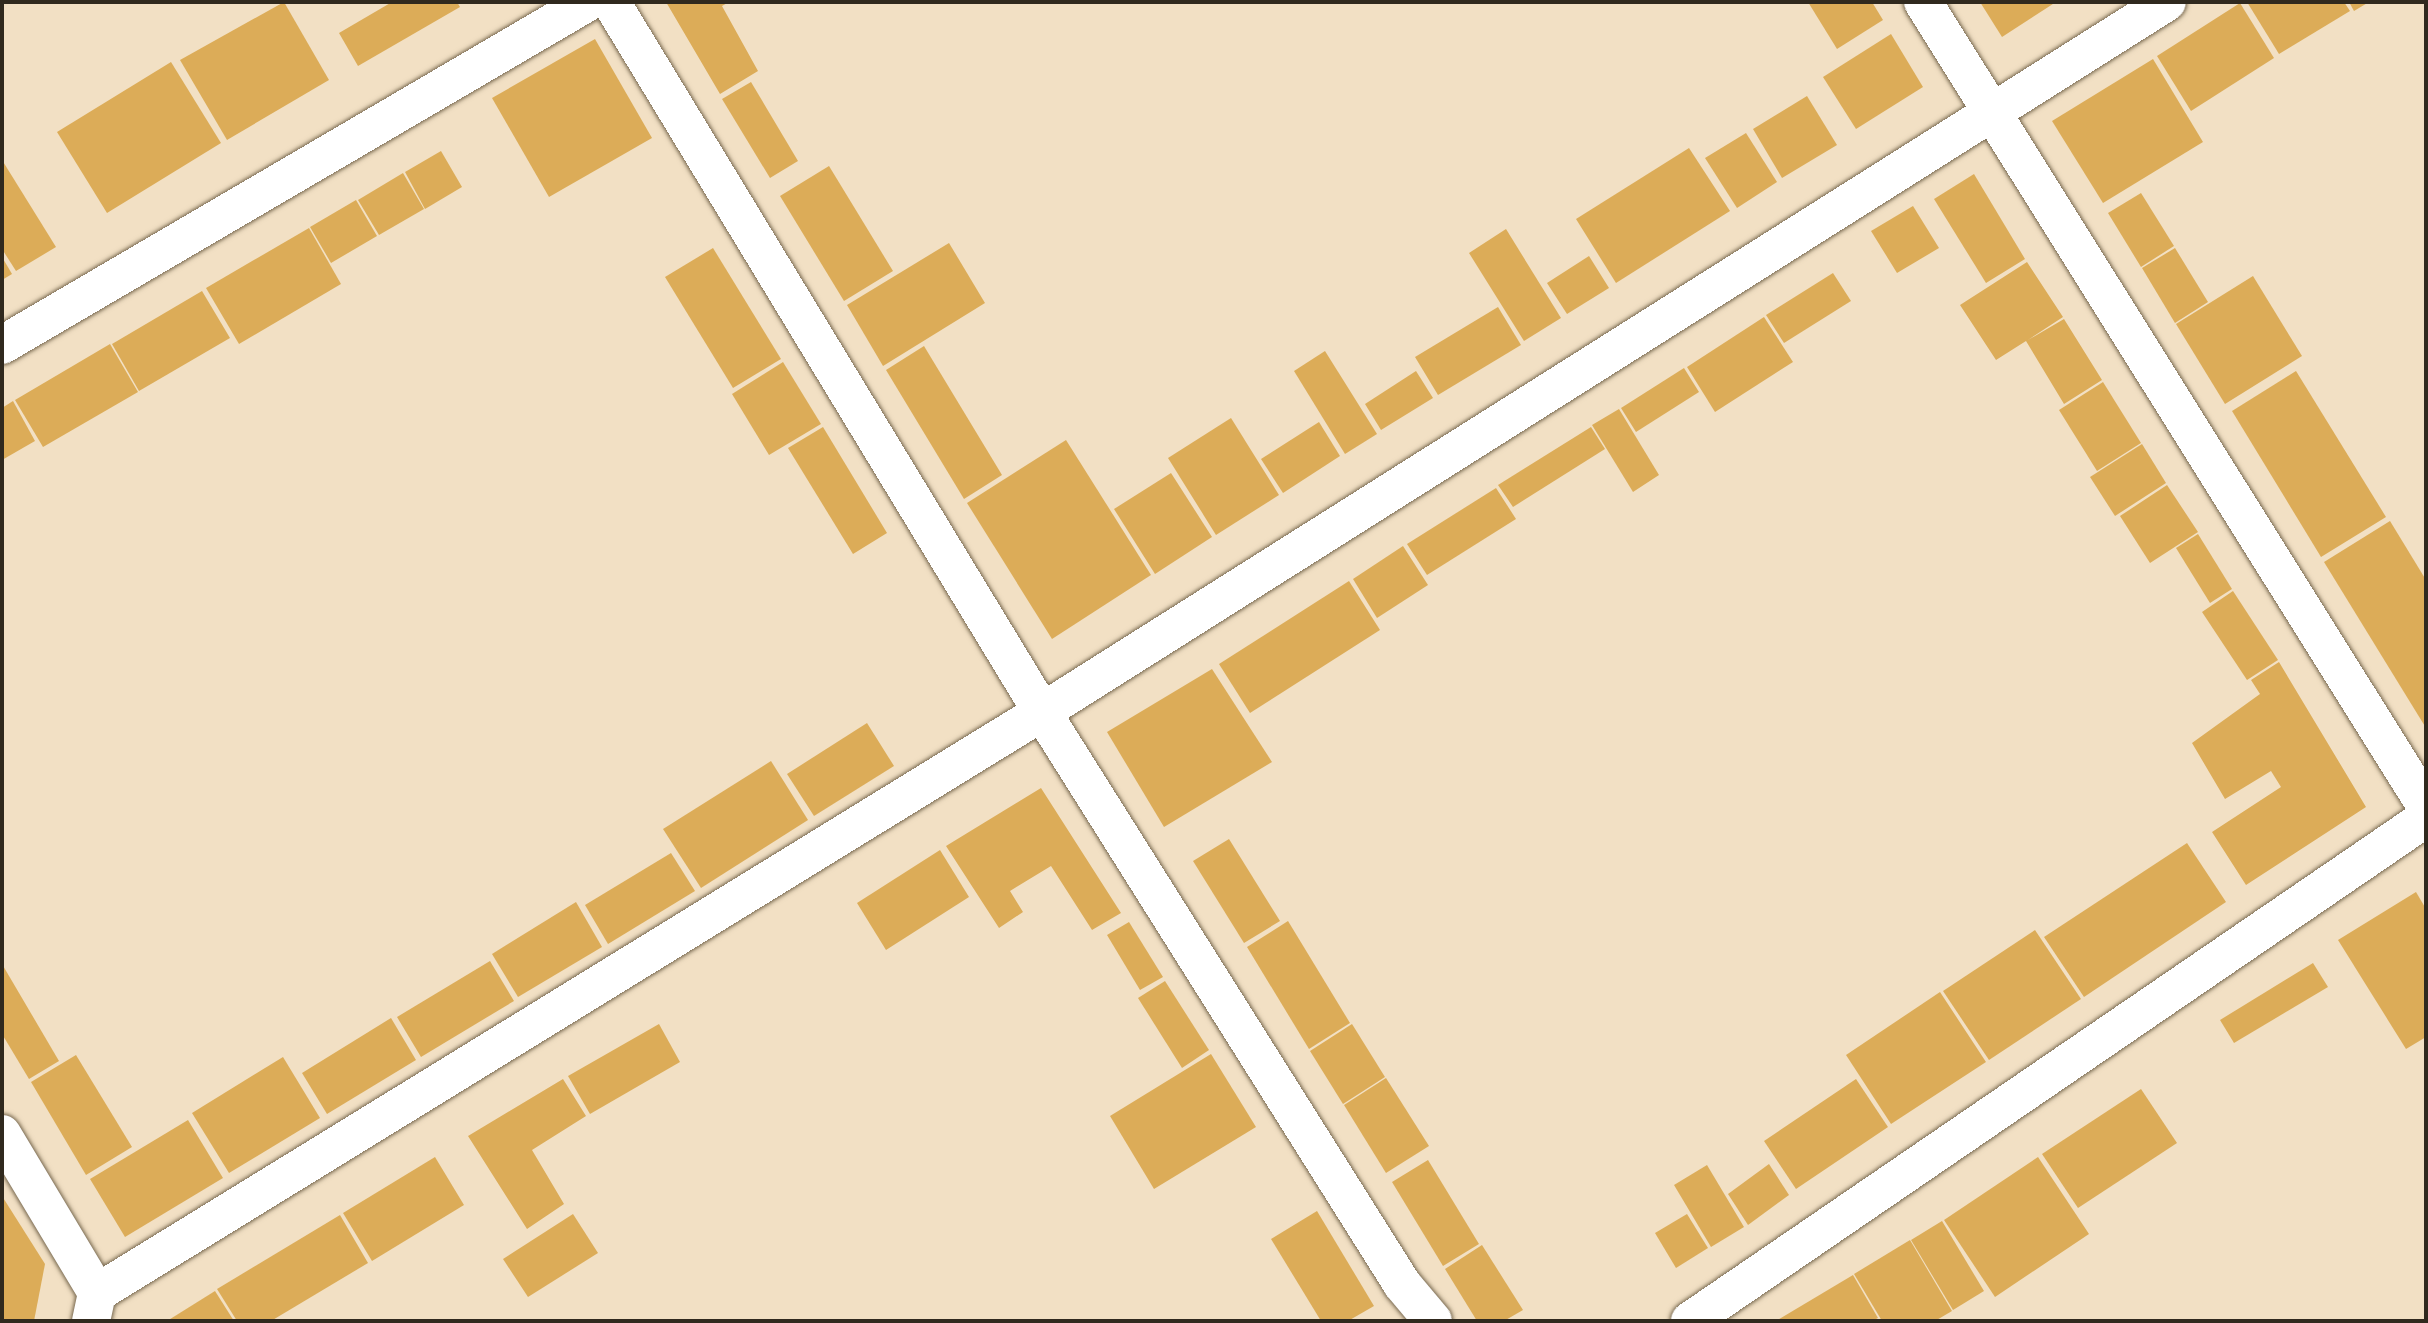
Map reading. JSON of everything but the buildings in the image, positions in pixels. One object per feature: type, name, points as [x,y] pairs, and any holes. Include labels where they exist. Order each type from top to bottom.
[{"type":"street","points":[[2,345],[588,2]]},
{"type":"street","points":[[611,2],[1042,712],[1402,1284],[1433,1321]]},
{"type":"street","points":[[1923,2],[2426,806]]},
{"type":"street","points":[[2,1134],[94,1307],[1042,712],[1989,110],[2167,2]]},
{"type":"street","points":[[1690,1321],[2426,818]]}]
